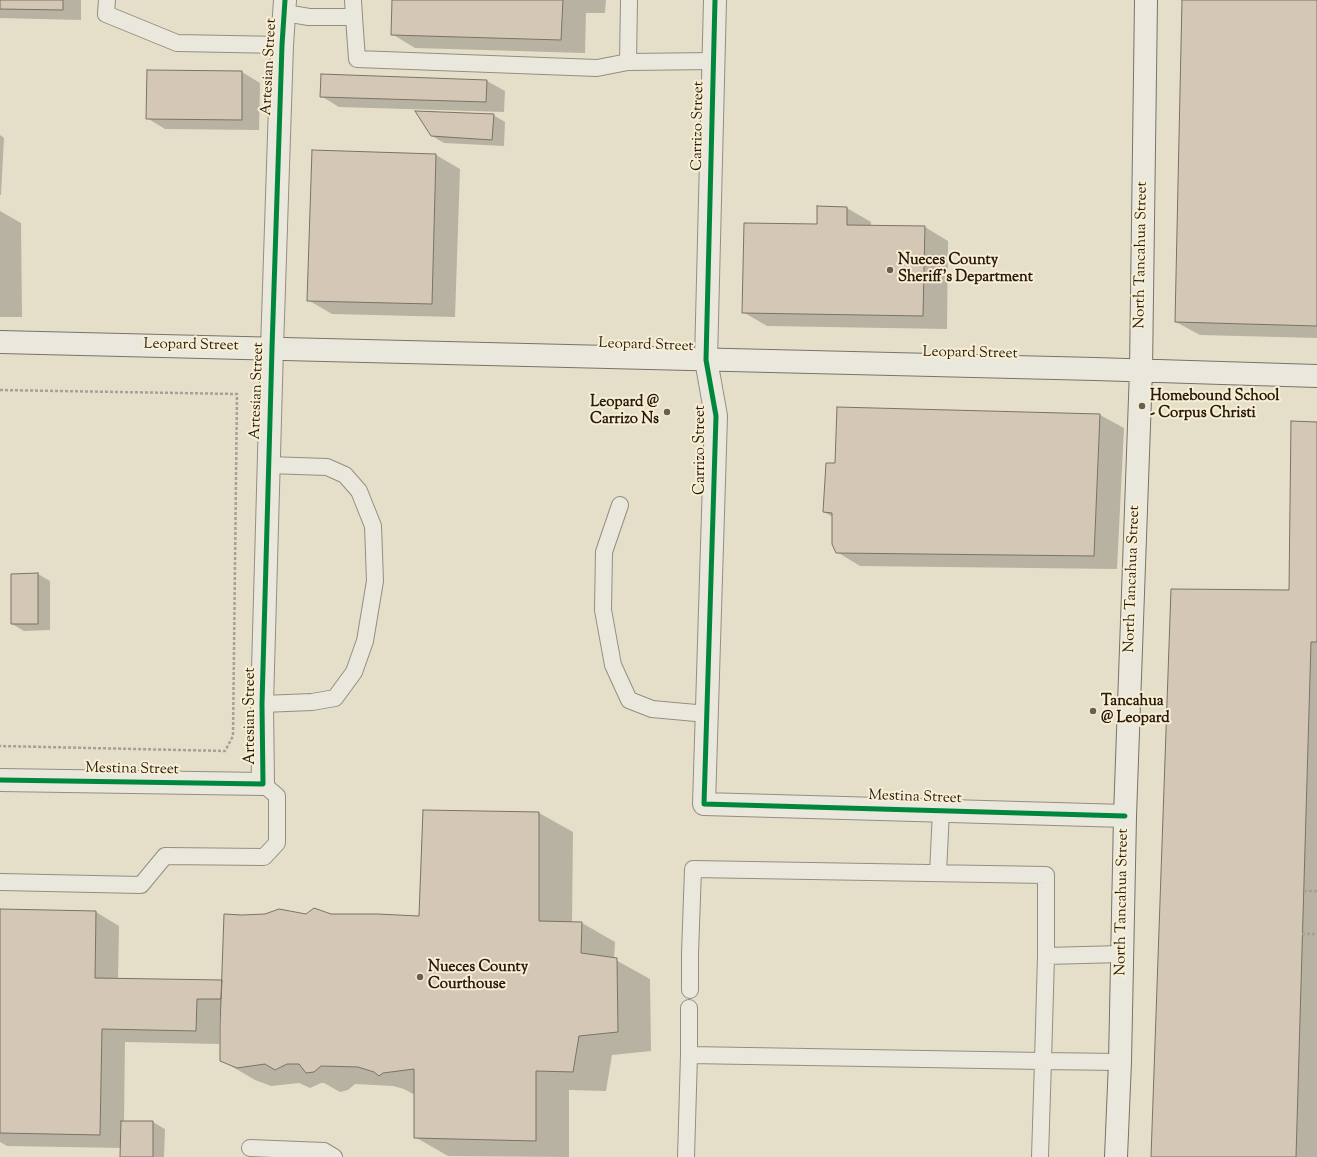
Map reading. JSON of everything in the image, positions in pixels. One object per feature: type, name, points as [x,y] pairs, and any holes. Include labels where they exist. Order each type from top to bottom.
[{"type":"main road","name":"Carrizo Street","points":[[704,804],[716,416],[706,360],[714,0]]},
{"type":"main road","name":"North Tancahua Street","points":[[1116,1157],[1120,1062],[1125,816],[1141,370],[1146,0]]},
{"type":"main road","name":"Artesian Street","points":[[263,784],[262,704],[268,465],[282,45],[285,7]]},
{"type":"main road","name":"Leopard Street","points":[[0,342],[1141,370],[1317,376]]},
{"type":"main road","name":"Mestina Street","points":[[0,780],[263,784]]},
{"type":"main road","name":"Mestina Street","points":[[704,804],[1125,816]]},
{"type":"lane","points":[[107,0],[106,14],[177,43],[282,45]]},
{"type":"lane","points":[[353,0],[357,59],[597,68],[628,62],[713,61]]},
{"type":"lane","points":[[628,62],[629,0]]},
{"type":"lane","points":[[285,7],[309,17],[354,17]]},
{"type":"lane","points":[[262,704],[312,702],[335,698],[354,672],[365,642],[375,581],[373,526],[360,491],[346,475],[327,467],[268,465]]},
{"type":"lane","points":[[620,506],[604,552],[603,610],[613,665],[629,700],[652,709],[707,714]]},
{"type":"lane","points":[[0,882],[141,885],[165,856],[264,857],[277,843],[277,796],[263,784]]},
{"type":"lane","points":[[938,873],[941,811]]},
{"type":"lane","points":[[690,990],[694,869],[1046,875],[1046,956],[1040,1157]]},
{"type":"lane","points":[[1046,956],[1122,954]]},
{"type":"lane","points":[[686,1157],[689,1008]]},
{"type":"lane","points":[[689,1055],[1120,1062]]},
{"type":"lane","points":[[250,1148],[324,1151],[334,1157]]},
{"type":"path","points":[[0,390],[237,394],[233,736],[224,751],[0,746]]},
{"type":"path","points":[[1304,891],[1317,891]]},
{"type":"path","points":[[1302,934],[1317,934]]},
{"type":"building","points":[[0,0],[63,0],[63,10],[0,9]]},
{"type":"building","points":[[392,0],[563,0],[561,40],[391,35]]},
{"type":"building","points":[[1182,0],[1317,0],[1317,326],[1175,322]]},
{"type":"building","points":[[147,70],[242,71],[242,120],[146,119]]},
{"type":"building","points":[[321,74],[487,80],[486,102],[320,97]]},
{"type":"building","points":[[415,111],[494,114],[492,140],[431,136]]},
{"type":"building","points":[[312,150],[436,154],[432,304],[307,301]]},
{"type":"building","points":[[817,206],[847,207],[847,225],[925,226],[923,316],[742,313],[744,223],[817,224]]},
{"type":"building","points":[[837,407],[1100,414],[1094,556],[836,553],[832,544],[832,513],[823,512],[826,463],[835,463]]},
{"type":"building","points":[[1291,421],[1317,422],[1317,642],[1311,642],[1296,1157],[1151,1157],[1171,589],[1289,590]]},
{"type":"building","points":[[38,573],[38,624],[11,624],[11,574]]},
{"type":"building","name":"Nueces County Courthouse","points":[[423,810],[539,812],[539,921],[582,922],[581,953],[617,958],[618,1032],[579,1036],[573,1072],[536,1071],[536,1141],[414,1138],[414,1069],[383,1073],[379,1076],[374,1072],[358,1067],[321,1066],[314,1072],[306,1073],[299,1064],[287,1064],[275,1070],[265,1064],[237,1068],[220,1061],[224,914],[265,914],[279,909],[306,914],[314,908],[331,914],[419,916]]},
{"type":"building","points":[[0,909],[96,911],[95,978],[222,980],[221,999],[197,999],[196,1031],[102,1029],[100,1135],[0,1133]]},
{"type":"building","points":[[121,1121],[153,1121],[153,1157],[120,1157]]},
{"type":"cycle path","points":[[0,780],[263,784],[262,704],[272,348],[282,45],[285,0]]},
{"type":"cycle path","points":[[715,0],[706,360],[716,416],[704,804],[1125,816]]},
{"type":"place","name":"Nueces County Sheriff's Department","points":[[890,270]]},
{"type":"place","name":"Homebound School - Corpus Christi","points":[[1142,406]]},
{"type":"place","name":"Leopard @ Carrizo Ns","points":[[667,412]]},
{"type":"place","name":"Tancahua @ Leopard","points":[[1093,711]]},
{"type":"place","name":"Nueces County Courthouse","points":[[420,977]]}]
